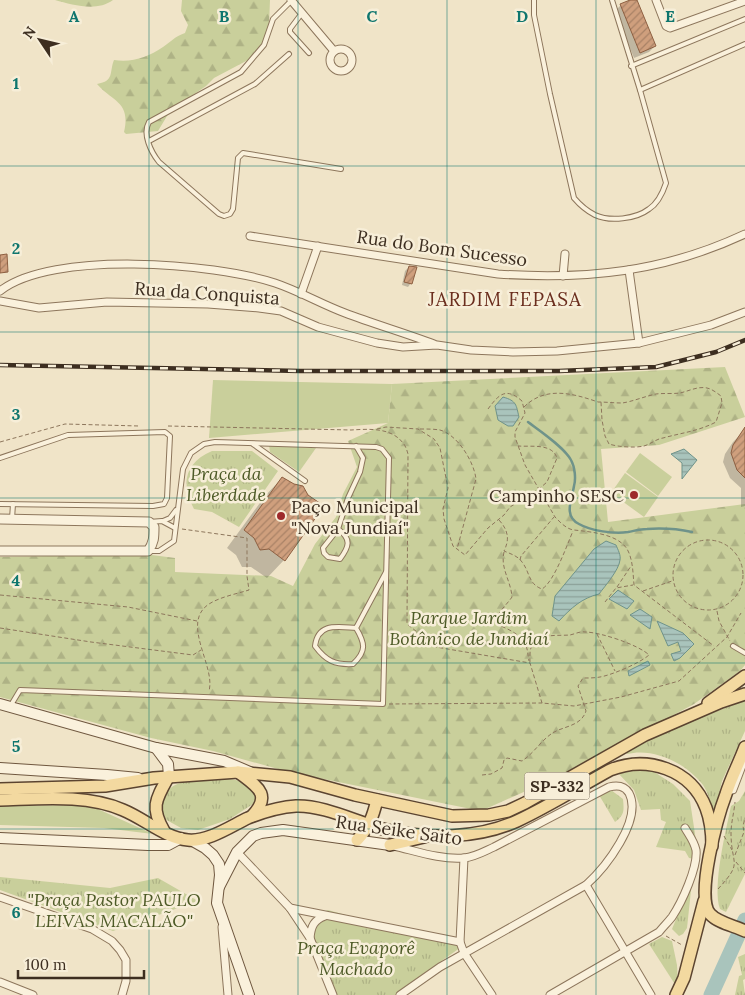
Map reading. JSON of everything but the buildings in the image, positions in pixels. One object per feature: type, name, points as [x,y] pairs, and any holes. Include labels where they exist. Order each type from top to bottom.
[{"type":"main road","points":[[686,717],[745,676]]},
{"type":"main road","name":"SP-332","points":[[0,789],[105,786],[169,776],[238,772],[290,776],[377,800],[452,816],[489,815],[508,811],[526,803],[645,735],[745,694]]},
{"type":"main road","points":[[5,706],[156,748],[224,761],[253,773]]},
{"type":"main road","points":[[712,846],[726,793],[745,747]]},
{"type":"main road","points":[[156,748],[168,764],[169,776],[157,798],[155,811],[164,832]]},
{"type":"main road","name":"SP-332","points":[[186,839],[210,836],[250,818],[280,809],[309,806],[369,825],[428,836],[448,836],[498,828],[516,822],[622,765],[654,764],[673,771],[691,784],[697,791],[710,818],[712,846],[704,886],[710,915],[745,931]]},
{"type":"main road","points":[[0,768],[107,774],[144,779]]},
{"type":"main road","points":[[238,772],[258,788],[261,793],[261,805],[250,818]]},
{"type":"main road","points":[[0,800],[89,800],[124,810],[164,832],[205,848],[213,855],[218,864],[219,887],[217,903],[249,995]]},
{"type":"main road","points":[[357,840],[374,816],[377,800]]},
{"type":"main road","name":"Rua Seike Saito","points":[[219,887],[235,854],[253,836],[270,831],[300,832],[390,845]]},
{"type":"main road","points":[[390,845],[428,836]]},
{"type":"main road","points":[[0,838],[148,845],[168,845],[186,839]]},
{"type":"main road","points":[[676,995],[684,978],[705,897]]},
{"type":"street","points":[[291,0],[334,51]]},
{"type":"street","points":[[656,0],[666,26],[670,28],[745,1]]},
{"type":"street","name":"Rua do Bom Sucesso","points":[[250,236],[498,274],[563,276],[591,275],[628,270],[680,260],[745,234]]},
{"type":"street","points":[[302,294],[318,246]]},
{"type":"street","points":[[563,276],[565,254]]},
{"type":"street","points":[[0,291],[22,279],[51,271],[85,266],[112,264],[161,265],[217,270],[275,283],[345,313],[390,327],[437,345],[471,350],[513,352],[557,351],[639,344],[711,325],[745,312]]},
{"type":"street","points":[[628,270],[639,344]]},
{"type":"street","name":"Rua da Conquista","points":[[0,301],[39,308],[107,302],[208,304],[259,308],[281,311],[318,327],[377,343],[403,347],[437,345]]},
{"type":"street","points":[[0,519],[149,522],[154,527],[153,544],[148,551],[0,551]]},
{"type":"street","name":"Rua Seike Saito","points":[[390,845],[439,856],[464,858],[476,855],[600,791],[618,785],[627,790],[632,801],[625,832],[613,855],[600,873],[586,885]]},
{"type":"street","points":[[550,995],[659,932],[672,916],[684,894],[694,866],[696,851],[685,828]]},
{"type":"street","points":[[218,864],[225,862],[235,854],[290,908],[310,938],[333,995]]},
{"type":"street","points":[[464,858],[460,942],[464,953],[492,995]]},
{"type":"street","points":[[400,995],[440,967],[586,885],[651,995]]},
{"type":"street","points":[[0,897],[105,935],[120,950],[126,960],[126,981],[122,995]]},
{"type":"street","points":[[290,908],[460,942]]},
{"type":"street","points":[[310,938],[314,923],[318,918],[326,916]]},
{"type":"street","points":[[221,917],[228,995]]},
{"type":"street","points":[[0,982],[33,995]]},
{"type":"lane","points":[[291,0],[273,19],[264,45],[241,72],[149,122],[146,130],[152,153],[159,162],[219,214],[224,216],[230,214],[233,209],[238,158],[243,153],[341,169]]},
{"type":"lane","points":[[534,0],[534,15],[574,198],[584,208],[608,219],[631,217],[649,210],[664,189],[666,183],[612,0]]},
{"type":"lane","points":[[302,13],[290,29],[290,32],[309,53]]},
{"type":"lane","points":[[631,66],[745,20]]},
{"type":"lane","points":[[640,90],[745,44]]},
{"type":"lane","points":[[149,141],[255,84],[289,54]]},
{"type":"lane","points":[[0,458],[68,436],[165,432],[170,436],[167,498],[164,504],[146,506],[0,504]]},
{"type":"lane","points":[[5,706],[20,690],[383,704],[389,458],[382,449],[376,446],[215,442],[204,444],[196,449],[186,460],[183,469],[174,541],[159,551],[148,551]]},
{"type":"lane","points":[[253,444],[305,480]]},
{"type":"lane","points":[[338,528],[346,537],[348,543],[348,547],[340,559],[328,557],[324,553],[323,548],[338,528],[348,498],[360,472],[363,458],[356,446]]},
{"type":"lane","points":[[12,520],[14,504]]},
{"type":"lane","points":[[149,522],[170,518],[176,512],[179,504]]},
{"type":"lane","points":[[162,521],[175,528]]},
{"type":"lane","points":[[356,628],[387,570]]},
{"type":"lane","points":[[334,626],[356,628],[363,640],[363,651],[354,664],[341,665],[331,662],[315,646],[316,637],[323,629],[334,626]]},
{"type":"lane","points":[[733,646],[745,653]]},
{"type":"lane","points":[[726,793],[734,791],[745,762]]},
{"type":"path","points":[[523,408],[532,399],[552,394],[567,394],[601,402],[623,403],[640,397],[665,393],[677,394],[697,388],[708,388],[720,396],[722,403],[716,422],[708,426],[664,438],[644,446],[622,447],[609,444],[605,436],[601,402]]},
{"type":"path","points":[[488,409],[498,396],[504,393],[511,394],[522,401],[525,413],[515,432],[518,446],[524,465],[555,517],[562,524],[573,530],[616,538],[629,552],[634,585],[715,646]]},
{"type":"path","points":[[0,442],[66,424],[144,426]]},
{"type":"path","points":[[164,426],[351,430],[386,427],[441,430],[448,434],[467,454],[475,471],[476,479],[457,550]]},
{"type":"path","points":[[378,429],[394,436],[403,443],[408,454],[407,624],[436,647],[530,663]]},
{"type":"path","points":[[418,429],[434,439],[440,448],[448,488],[443,509],[444,519],[452,546],[465,555],[488,528],[499,520],[510,507],[547,482],[554,468],[557,461],[556,454],[553,451],[543,447],[518,446]]},
{"type":"path","points":[[520,560],[521,556],[555,517]]},
{"type":"path","points":[[499,520],[506,530],[508,541],[502,561],[509,580],[512,597],[498,614],[496,624],[523,640],[542,703]]},
{"type":"path","points":[[175,528],[247,538],[249,590],[208,604],[202,611],[198,622],[200,643],[211,683],[207,697]]},
{"type":"path","points":[[504,551],[520,560],[531,582],[542,589],[546,586],[561,561],[573,530]]},
{"type":"path","points":[[705,540],[716,541],[727,546],[736,554],[741,564],[743,575],[741,587],[736,597],[727,605],[716,610],[705,611],[693,608],[684,602],[677,592],[673,581],[673,570],[677,558],[684,549],[694,543],[705,540]]},
{"type":"path","points":[[605,602],[632,566]]},
{"type":"path","points":[[642,592],[673,581]]},
{"type":"path","points":[[616,588],[634,585]]},
{"type":"path","points":[[0,595],[128,607],[198,622]]},
{"type":"path","points":[[716,610],[733,646]]},
{"type":"path","points":[[383,704],[542,703],[574,706],[622,697],[679,681],[727,636],[740,613]]},
{"type":"path","points":[[0,628],[193,655],[202,650]]},
{"type":"path","points":[[385,645],[409,637],[414,630]]},
{"type":"path","points":[[482,775],[502,768],[504,760],[507,758],[522,761],[552,733],[573,725],[585,715],[586,711],[579,692],[579,683],[584,678],[600,677],[644,659],[649,655],[643,650],[607,635],[584,632],[549,636],[534,644],[530,652],[530,663]]},
{"type":"path","points":[[597,633],[615,671]]},
{"type":"path","points":[[735,802],[731,833],[734,856],[736,862],[745,873]]},
{"type":"path","points":[[734,856],[744,832],[745,818]]},
{"type":"path","points":[[721,829],[734,852]]},
{"type":"path","points":[[718,889],[732,873],[736,862]]},
{"type":"path","points":[[659,932],[691,950]]},
{"type":"green space","points":[[55,0],[113,0],[107,4],[92,7]]},
{"type":"green space","points":[[182,0],[270,0],[269,25],[265,44],[248,60],[214,78],[206,86],[170,111],[158,131],[126,134],[124,132],[126,122],[123,108],[97,84],[107,81],[114,60],[127,61],[146,56],[185,33],[188,25],[181,11]]},
{"type":"green space","name":"Parque Jardim Botânico de Jundiaí","points":[[725,367],[745,417],[659,445],[601,449],[608,522],[745,504],[745,665],[740,671],[694,704],[564,774],[481,811],[289,772],[213,751],[151,738],[0,697],[0,557],[144,554],[175,558],[175,572],[271,576],[293,586],[315,544],[336,517],[343,494],[357,467],[348,441],[388,423],[392,384]]},
{"type":"green space","points":[[213,380],[392,384],[388,423],[209,438]]},
{"type":"green space","points":[[269,445],[316,448],[299,472],[270,452]]},
{"type":"green space","name":"Praça da Liberdade","points":[[212,451],[252,451],[278,471],[239,527],[212,512],[194,509],[190,500],[187,483],[191,468],[203,456]]},
{"type":"green space","points":[[640,453],[672,477],[658,496],[626,472]]},
{"type":"green space","name":"Campinho SESC","points":[[625,473],[658,497],[644,517],[611,493]]},
{"type":"green space","points":[[745,700],[745,731],[722,781],[714,815],[705,788],[688,770],[659,755],[637,752],[627,754],[625,751],[670,730]]},
{"type":"green space","points":[[651,770],[673,784],[690,801],[697,847],[695,859],[689,858],[685,851],[656,847],[666,822],[661,820],[660,809],[641,810],[634,790],[617,772]]},
{"type":"green space","points":[[205,779],[241,781],[258,796],[256,802],[230,819],[198,830],[181,828],[163,818],[159,802],[173,786],[184,782]]},
{"type":"green space","points":[[611,790],[623,799],[624,806],[621,817],[615,822],[599,795]]},
{"type":"green space","points":[[745,791],[745,874],[726,912],[720,909],[718,899],[721,858],[731,806],[739,801]]},
{"type":"green space","points":[[89,805],[153,834],[104,828],[0,825],[0,806]]},
{"type":"green space","name":"\"Praça Pastor PAULO LEIVAS MACALÃO\"","points":[[0,877],[110,888],[158,878],[198,901],[113,931],[0,890]]},
{"type":"green space","points":[[692,881],[687,928],[679,936],[672,929]]},
{"type":"green space","name":"Praça Evaporê Machado","points":[[328,910],[450,944],[464,945],[402,989],[397,995],[330,995],[306,931],[314,918]]},
{"type":"green space","points":[[662,937],[672,941],[677,965],[678,989],[649,944]]},
{"type":"green space","points":[[745,954],[745,979],[743,980],[745,995],[735,995],[739,976],[742,975],[738,957]]},
{"type":"water","points":[[503,397],[511,400],[516,406],[519,417],[513,426],[508,426],[498,420],[495,406]]},
{"type":"water","points":[[684,449],[697,460],[682,479],[682,463],[671,454]]},
{"type":"water","points":[[606,541],[616,545],[620,554],[619,564],[614,573],[599,594],[577,604],[559,621],[552,616],[555,596],[594,549]]},
{"type":"water","points":[[618,590],[634,601],[627,609],[609,599]]},
{"type":"water","points":[[640,609],[652,617],[650,629],[630,615]]},
{"type":"water","points":[[657,621],[683,633],[694,644],[680,658],[674,661],[671,654],[681,651],[678,642],[668,646]]},
{"type":"water","points":[[648,661],[650,665],[629,676],[628,671]]},
{"type":"waterway","points":[[528,422],[557,445],[571,460],[575,480],[570,502],[570,512],[574,521],[596,530],[610,532],[622,533],[642,529],[676,529],[692,532]]},
{"type":"waterway","points":[[711,995],[745,920]]},
{"type":"railway","points":[[0,365],[300,371],[559,371],[656,367],[716,352],[745,340]]},
{"type":"place","name":"Campinho SESC","points":[[634,495]]},
{"type":"place","name":"Paço Municipal \"Nova Jundiaí\"","points":[[281,516]]},
{"type":"district","name":"JARDIM FEPASA","points":[[505,299]]}]
